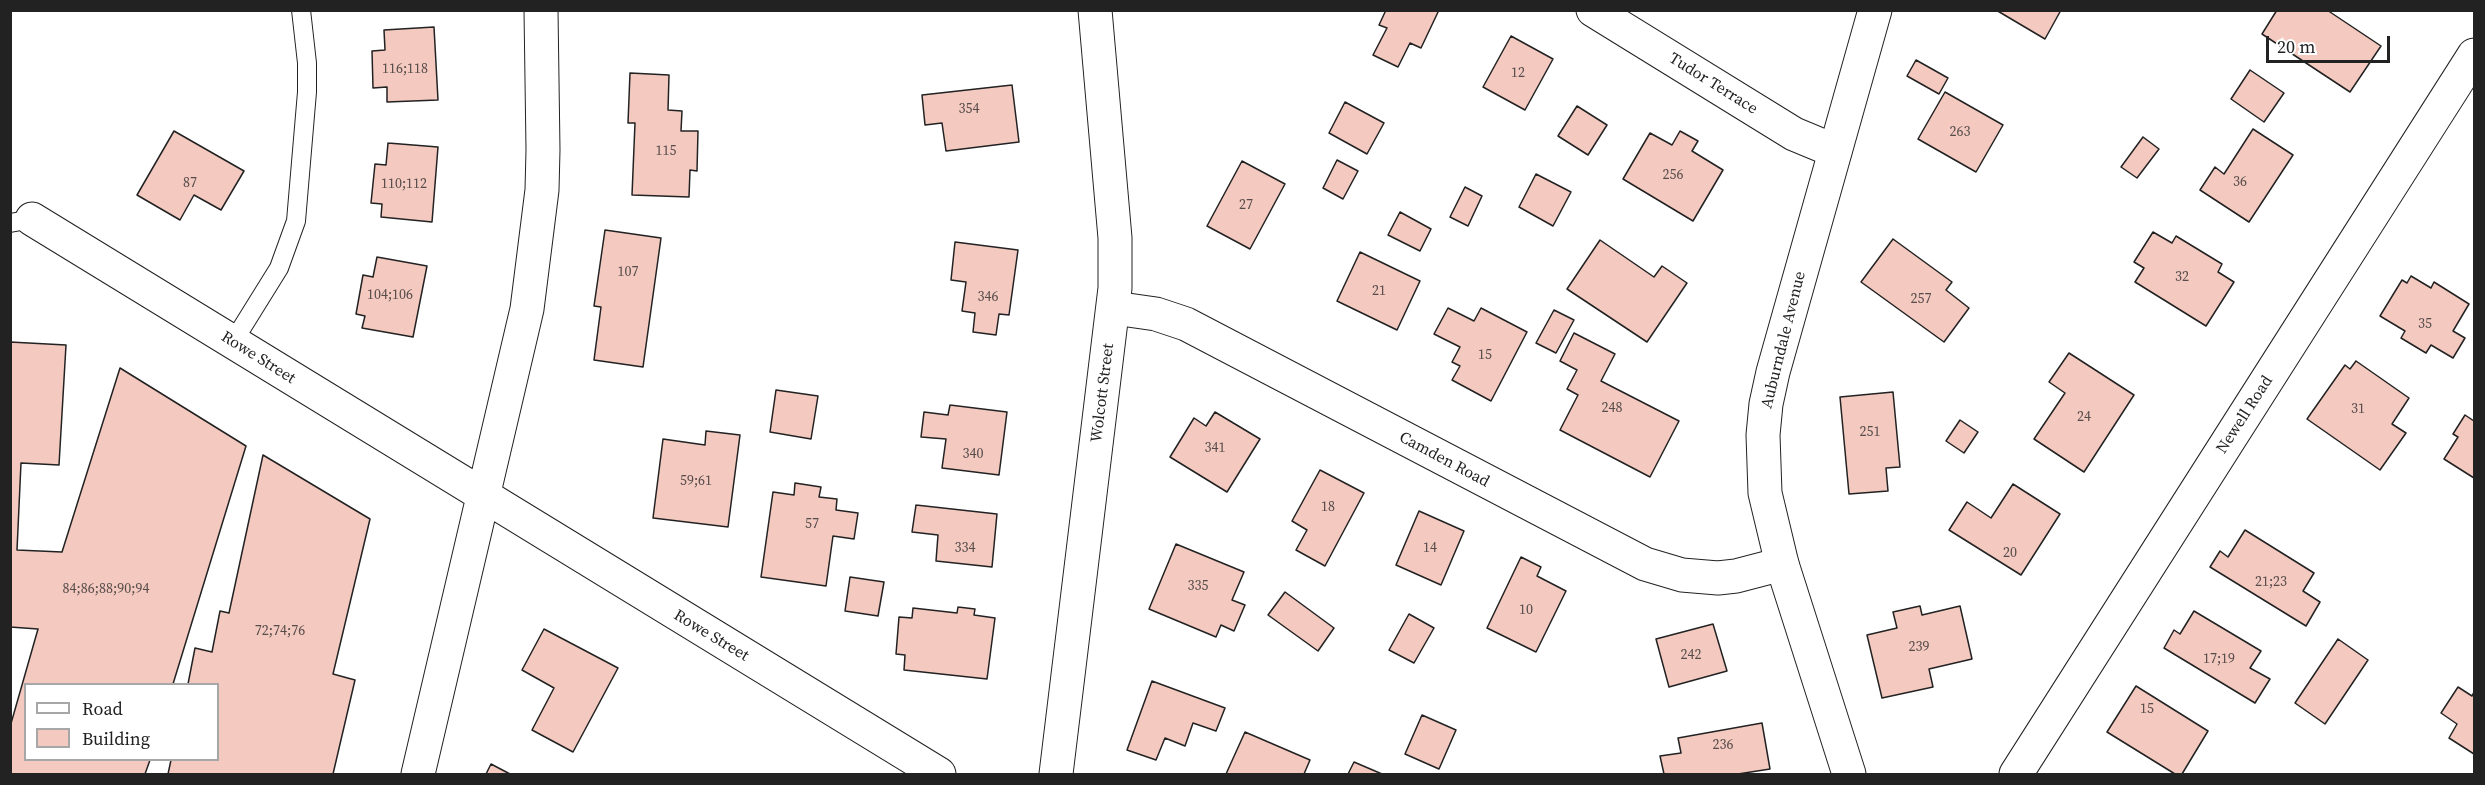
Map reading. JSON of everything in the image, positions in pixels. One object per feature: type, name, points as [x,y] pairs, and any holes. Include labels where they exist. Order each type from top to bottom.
[{"type":"street","points":[[418,774],[527,309],[538,229],[543,150],[541,10]]},
{"type":"street","name":"Wolcott Street","points":[[1056,774],[1114,308],[1115,238],[1095,10]]},
{"type":"street","name":"Tudor Terrace","points":[[1593,10],[1794,134],[1835,151]]},
{"type":"street","name":"Auburndale Avenue","points":[[1849,774],[1782,564],[1762,464],[1766,404],[1875,10]]},
{"type":"street","name":"Newell Road","points":[[2016,774],[2475,55]]},
{"type":"street","name":"Rowe Street","points":[[21,221],[233,342],[939,774]]},
{"type":"street","name":"Camden Road","points":[[1114,308],[1156,314],[1186,324],[1645,564],[1682,575],[1718,578],[1736,576],[1782,564]]},
{"type":"lane","points":[[233,342],[279,268],[296,221],[307,92],[307,63],[301,10]]},
{"type":"building","points":[[1386,10],[1439,10],[1421,48],[1410,43],[1398,67],[1373,55],[1387,28],[1379,25]]},
{"type":"building","points":[[1996,10],[2061,10],[2045,39]]},
{"type":"building","points":[[2277,10],[2327,10],[2381,46],[2350,92],[2262,34]]},
{"type":"building","points":[[434,27],[438,100],[387,102],[387,87],[373,88],[372,51],[385,50],[384,30]]},
{"type":"building","points":[[1511,36],[1553,59],[1525,110],[1483,87]]},
{"type":"building","points":[[1916,60],[1948,78],[1939,94],[1907,76]]},
{"type":"building","points":[[2250,70],[2284,93],[2264,122],[2231,99]]},
{"type":"building","points":[[630,73],[669,75],[668,110],[682,111],[681,131],[698,131],[697,171],[690,170],[689,197],[632,195],[635,123],[628,123]]},
{"type":"building","points":[[1012,85],[1019,142],[946,151],[942,123],[925,125],[922,95]]},
{"type":"building","points":[[1945,92],[2003,125],[1976,172],[1918,139]]},
{"type":"building","points":[[1345,102],[1384,123],[1367,154],[1329,133]]},
{"type":"building","points":[[1577,106],[1607,125],[1588,155],[1558,136]]},
{"type":"building","points":[[2253,129],[2293,155],[2249,222],[2200,190],[2215,167],[2224,174]]},
{"type":"building","points":[[174,131],[244,171],[221,210],[194,195],[180,220],[137,195]]},
{"type":"building","points":[[1680,131],[1698,141],[1692,151],[1723,170],[1693,221],[1623,179],[1650,133],[1672,145]]},
{"type":"building","points":[[2143,137],[2159,149],[2137,178],[2121,167]]},
{"type":"building","points":[[388,143],[438,147],[432,222],[381,217],[382,204],[371,203],[375,164],[386,165]]},
{"type":"building","points":[[1337,160],[1358,171],[1343,199],[1323,188]]},
{"type":"building","points":[[1242,161],[1285,184],[1250,249],[1207,226]]},
{"type":"building","points":[[1536,174],[1571,192],[1553,226],[1519,207]]},
{"type":"building","points":[[1465,187],[1482,196],[1468,226],[1450,217]]},
{"type":"building","points":[[1400,212],[1431,229],[1420,251],[1388,235]]},
{"type":"building","points":[[605,230],[661,238],[643,367],[594,360],[601,307],[594,306]]},
{"type":"building","points":[[2153,232],[2172,243],[2176,236],[2222,264],[2218,272],[2234,282],[2206,326],[2135,282],[2144,268],[2134,262]]},
{"type":"building","points":[[1893,239],[1952,282],[1946,290],[1969,308],[1944,342],[1861,282]]},
{"type":"building","points":[[1600,240],[1654,277],[1662,266],[1687,283],[1647,342],[1567,289]]},
{"type":"building","points":[[955,242],[1018,250],[1009,315],[999,314],[996,335],[973,332],[975,313],[962,311],[966,282],[951,280]]},
{"type":"building","points":[[1360,252],[1420,281],[1397,330],[1337,301]]},
{"type":"building","points":[[377,257],[427,266],[413,337],[362,328],[365,316],[356,314],[363,275],[373,277]]},
{"type":"building","points":[[2411,276],[2431,288],[2434,282],[2469,304],[2453,331],[2465,338],[2453,358],[2431,345],[2426,353],[2401,338],[2405,331],[2380,316],[2402,280],[2407,283]]},
{"type":"building","points":[[1448,308],[1474,321],[1481,308],[1527,332],[1491,401],[1452,380],[1460,366],[1452,362],[1460,347],[1434,334]]},
{"type":"building","points":[[1554,310],[1574,320],[1556,353],[1536,343]]},
{"type":"building","points":[[1574,333],[1615,354],[1601,381],[1679,421],[1650,477],[1560,430],[1578,395],[1567,389],[1577,370],[1560,361]]},
{"type":"building","points":[[10,342],[66,345],[59,465],[21,463],[17,550],[62,552],[120,368],[246,446],[173,683],[24,683],[24,761],[150,761],[145,774],[10,774],[10,727],[38,629],[10,627]]},
{"type":"building","points":[[2069,353],[2134,395],[2084,472],[2034,439],[2065,393],[2049,382]]},
{"type":"building","points":[[2356,361],[2409,398],[2392,424],[2406,433],[2380,470],[2307,419],[2345,365],[2350,369]]},
{"type":"building","points":[[776,390],[818,396],[811,439],[770,432]]},
{"type":"building","points":[[1893,392],[1900,467],[1886,468],[1888,491],[1849,494],[1840,397]]},
{"type":"building","points":[[950,405],[1007,412],[999,475],[942,468],[946,439],[921,437],[924,412],[948,415]]},
{"type":"building","points":[[1215,412],[1260,439],[1227,492],[1170,457],[1194,418],[1206,426]]},
{"type":"building","points":[[2465,415],[2474,421],[2474,478],[2444,459],[2458,437],[2453,434]]},
{"type":"building","points":[[1960,420],[1978,432],[1964,453],[1946,441]]},
{"type":"building","points":[[706,431],[740,435],[728,527],[653,518],[663,439],[705,445]]},
{"type":"building","points":[[263,455],[370,519],[333,674],[355,680],[333,774],[168,774],[171,761],[219,761],[219,683],[188,683],[195,648],[212,652],[220,611],[229,613]]},
{"type":"building","points":[[1320,470],[1364,493],[1325,566],[1296,550],[1307,530],[1292,521]]},
{"type":"building","points":[[795,483],[821,487],[819,497],[837,499],[836,510],[858,513],[854,539],[833,536],[826,586],[761,577],[773,492],[794,495]]},
{"type":"building","points":[[2013,484],[2060,514],[2021,575],[1949,530],[1967,502],[1991,518]]},
{"type":"building","points":[[916,505],[997,514],[992,567],[936,561],[938,535],[912,532]]},
{"type":"building","points":[[1419,511],[1464,531],[1441,585],[1396,565]]},
{"type":"building","points":[[2245,530],[2314,573],[2303,591],[2320,602],[2306,626],[2210,567],[2220,551],[2228,557]]},
{"type":"building","points":[[1176,544],[1244,572],[1232,600],[1245,605],[1234,631],[1221,625],[1216,637],[1149,609]]},
{"type":"building","points":[[1521,557],[1541,567],[1537,576],[1566,591],[1536,652],[1487,628]]},
{"type":"building","points":[[850,577],[884,582],[878,616],[845,611]]},
{"type":"building","points":[[1285,592],[1334,628],[1318,651],[1268,615]]},
{"type":"building","points":[[1920,606],[1922,615],[1960,606],[1972,659],[1929,669],[1933,687],[1882,698],[1867,635],[1897,628],[1893,612]]},
{"type":"building","points":[[958,607],[975,609],[974,615],[995,618],[987,679],[904,670],[905,655],[896,654],[899,617],[912,618],[913,608],[957,613]]},
{"type":"building","points":[[2194,611],[2261,651],[2250,668],[2270,679],[2255,703],[2164,648],[2174,630],[2180,634]]},
{"type":"building","points":[[1409,614],[1434,628],[1414,663],[1389,650]]},
{"type":"building","points":[[1713,624],[1727,671],[1669,687],[1656,639]]},
{"type":"building","points":[[544,629],[618,668],[573,752],[532,730],[554,688],[522,670]]},
{"type":"building","points":[[2338,639],[2368,660],[2325,724],[2295,703]]},
{"type":"building","points":[[1152,681],[1225,708],[1216,731],[1193,723],[1185,746],[1165,738],[1156,760],[1127,750]]},
{"type":"building","points":[[2136,686],[2208,731],[2182,774],[2175,774],[2107,732]]},
{"type":"building","points":[[2458,687],[2472,696],[2474,692],[2474,754],[2449,738],[2457,724],[2441,713]]},
{"type":"building","points":[[1422,715],[1456,730],[1439,769],[1405,754]]},
{"type":"building","points":[[1762,723],[1770,769],[1738,774],[1664,774],[1660,756],[1681,753],[1678,738]]},
{"type":"building","points":[[1245,732],[1310,760],[1304,774],[1226,774]]},
{"type":"building","points":[[1354,762],[1382,774],[1348,774]]},
{"type":"building","points":[[491,764],[510,774],[486,774]]}]
